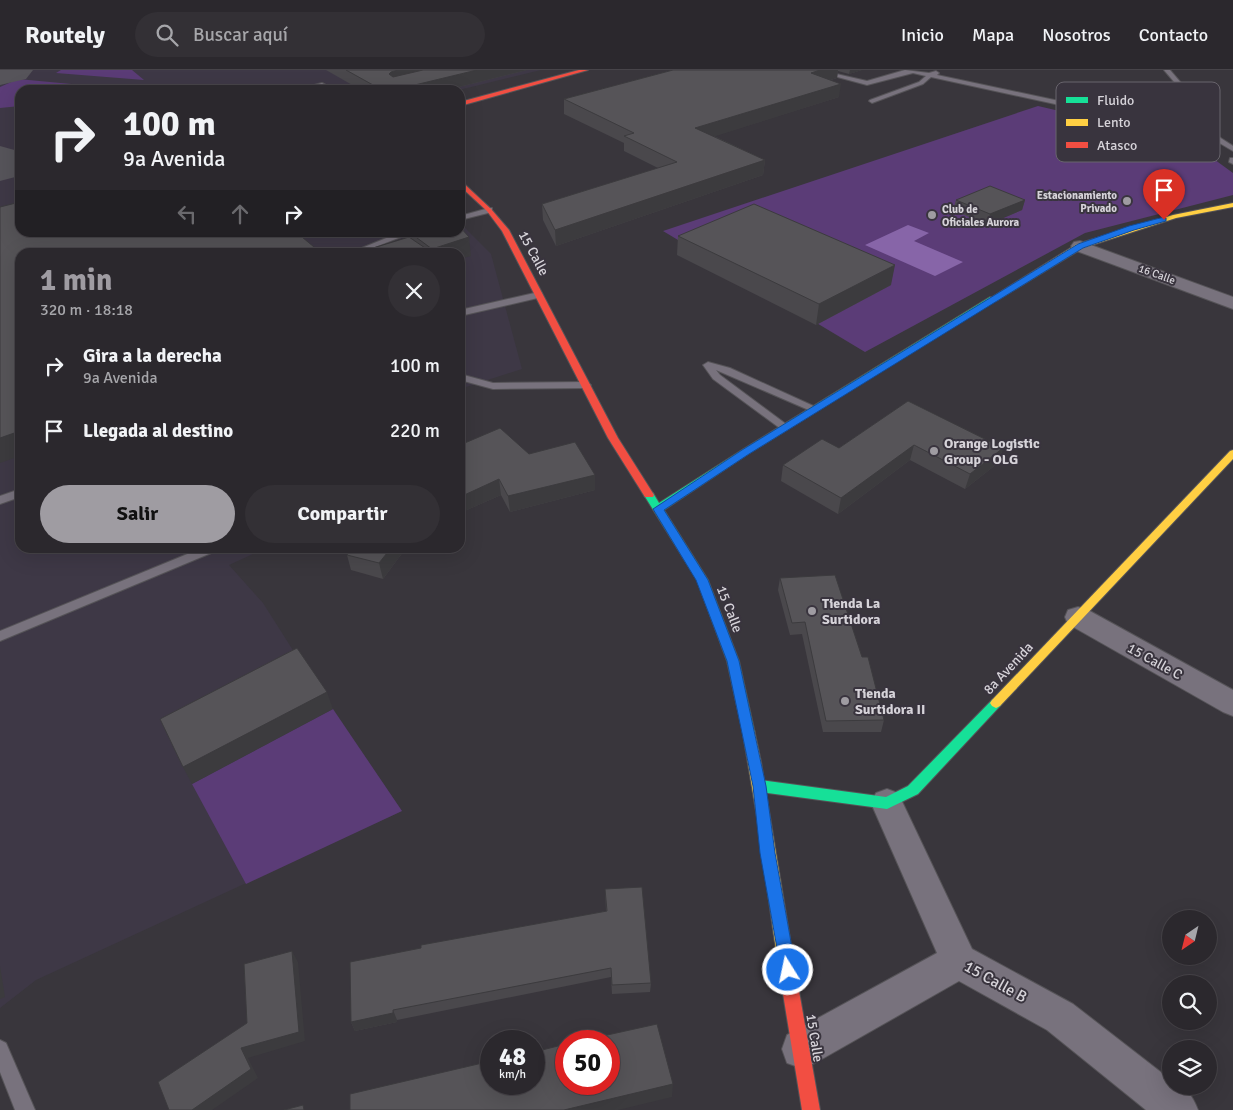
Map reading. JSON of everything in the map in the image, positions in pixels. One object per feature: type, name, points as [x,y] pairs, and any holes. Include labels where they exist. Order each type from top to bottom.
[{"type":"street","points":[[465,103],[585,70]]},
{"type":"street","name":"15 Calle","points":[[465,187],[489,210],[505,230],[614,438],[702,580],[733,661],[760,786],[768,853],[811,1110]]},
{"type":"street","points":[[658,509],[785,427],[1080,246],[1131,228],[1212,207],[1233,205]]},
{"type":"street","name":"16 Calle","points":[[1080,246],[1233,303]]},
{"type":"street","name":"8a Avenida","points":[[887,803],[913,790],[1231,458]]},
{"type":"street","name":"15 Calle C","points":[[1078,617],[1233,704]]},
{"type":"street","points":[[760,786],[887,803],[960,961]]},
{"type":"street","name":"15 Calle B","points":[[801,1049],[960,961],[1060,1017],[1178,1110]]},
{"type":"lane","points":[[820,70],[867,83],[910,71],[1056,101]]},
{"type":"lane","points":[[872,101],[921,83],[931,74],[946,70]]},
{"type":"lane","points":[[1167,70],[1177,82]]},
{"type":"lane","points":[[1220,140],[1233,149]]},
{"type":"lane","points":[[1224,143],[1233,143]]},
{"type":"lane","points":[[465,217],[489,210]]},
{"type":"lane","points":[[367,248],[396,237]]},
{"type":"lane","points":[[465,312],[539,296]]},
{"type":"lane","points":[[785,427],[716,377],[708,366],[727,370],[815,409]]},
{"type":"lane","points":[[465,379],[493,386],[586,385]]},
{"type":"lane","points":[[0,500],[15,495]]},
{"type":"lane","points":[[0,636],[200,553]]},
{"type":"lane","points":[[0,1050],[24,1110]]},
{"type":"shaded area","points":[[0,70],[541,70],[465,89],[465,85],[15,85],[15,237],[465,237],[465,228],[491,254],[522,369],[465,387],[465,248],[15,248],[15,553],[265,553],[253,554],[229,565],[263,603],[303,666],[402,811],[36,980],[0,1008]]},
{"type":"shaded area","points":[[61,70],[132,70],[144,80],[56,73]]},
{"type":"shaded area","points":[[18,79],[82,85],[15,85],[15,106],[0,108],[0,87]]},
{"type":"shaded area","name":"Club de Oficiales Aurora","points":[[1038,106],[1056,110],[1056,162],[1218,162],[1233,173],[1233,195],[1085,233],[865,352],[663,231]]},
{"type":"shaded area","points":[[908,225],[929,233],[914,241],[963,262],[935,276],[865,245]]},
{"type":"shaded area","points":[[333,709],[402,811],[246,884],[192,784]]},
{"type":"building","points":[[346,70],[398,70],[389,74],[393,77],[423,70],[477,70],[415,85],[373,85]]},
{"type":"building","points":[[673,70],[820,70],[811,73],[841,84],[695,128],[765,160],[555,230],[542,204],[677,162],[624,136],[634,133],[564,99]]},
{"type":"building","points":[[990,186],[1025,200],[990,214],[956,200]]},
{"type":"building","points":[[15,203],[15,237],[302,237],[315,248],[15,248],[15,433],[0,438],[0,207]]},
{"type":"building","points":[[754,204],[895,265],[819,304],[678,236]]},
{"type":"building","points":[[465,233],[469,237],[435,248],[431,248],[416,237],[465,237]]},
{"type":"building","points":[[409,237],[425,248],[373,248]]},
{"type":"building","points":[[908,401],[1003,448],[970,474],[914,445],[841,498],[783,465],[822,439],[839,448]]},
{"type":"building","points":[[500,428],[529,454],[575,442],[595,475],[508,496],[499,479],[465,495],[465,443]]},
{"type":"building","points":[[348,553],[387,553],[379,563],[347,555]]},
{"type":"building","points":[[835,575],[862,657],[868,657],[884,720],[826,721],[805,622],[792,623],[780,578]]},
{"type":"building","points":[[297,648],[327,692],[183,767],[160,719]]},
{"type":"building","points":[[642,887],[651,983],[612,985],[611,968],[393,1010],[393,1013],[351,1022],[350,962],[421,948],[421,945],[607,911],[605,889]]},
{"type":"building","points":[[292,951],[299,1032],[241,1048],[251,1069],[192,1110],[169,1110],[158,1082],[247,1023],[244,964]]},
{"type":"building","points":[[657,1024],[673,1084],[564,1110],[350,1110],[350,1094],[480,1064],[480,1095],[545,1095],[545,1049],[555,1047],[555,1095],[620,1095],[620,1032]]},
{"type":"building","points":[[303,1105],[304,1110],[284,1110]]},
{"type":"taxiway","points":[[0,72],[11,70]]},
{"type":"traffic: fast","points":[[658,509],[745,452],[993,299]]},
{"type":"traffic: fast","points":[[649,495],[702,580],[733,661],[749,734]]},
{"type":"traffic: fast","points":[[760,786],[887,803],[913,790],[996,703]]},
{"type":"traffic: slow","points":[[993,299],[1080,246],[1175,216],[1233,205]]},
{"type":"traffic: slow","points":[[996,703],[1233,453]]},
{"type":"traffic: slow","points":[[749,734],[764,817],[785,957]]},
{"type":"traffic: jam","points":[[465,103],[585,70]]},
{"type":"traffic: jam","points":[[465,187],[489,210],[505,230],[613,438],[649,495]]},
{"type":"traffic: jam","points":[[785,957],[811,1110]]},
{"type":"place","name":"Estacionamiento Privado","points":[[1127,201]]},
{"type":"place","name":"Club de Oficiales Aurora","points":[[932,215]]},
{"type":"place","name":"Orange Logistic Group - OLG","points":[[934,451]]},
{"type":"place","name":"Tienda La Surtidora","points":[[812,611]]},
{"type":"place","name":"Tienda Surtidora II","points":[[845,701]]},
{"type":"route","points":[[788,970],[768,853],[760,786],[733,661],[702,580],[658,509],[745,452],[934,334],[1080,246],[1131,228],[1164,220]]}]
